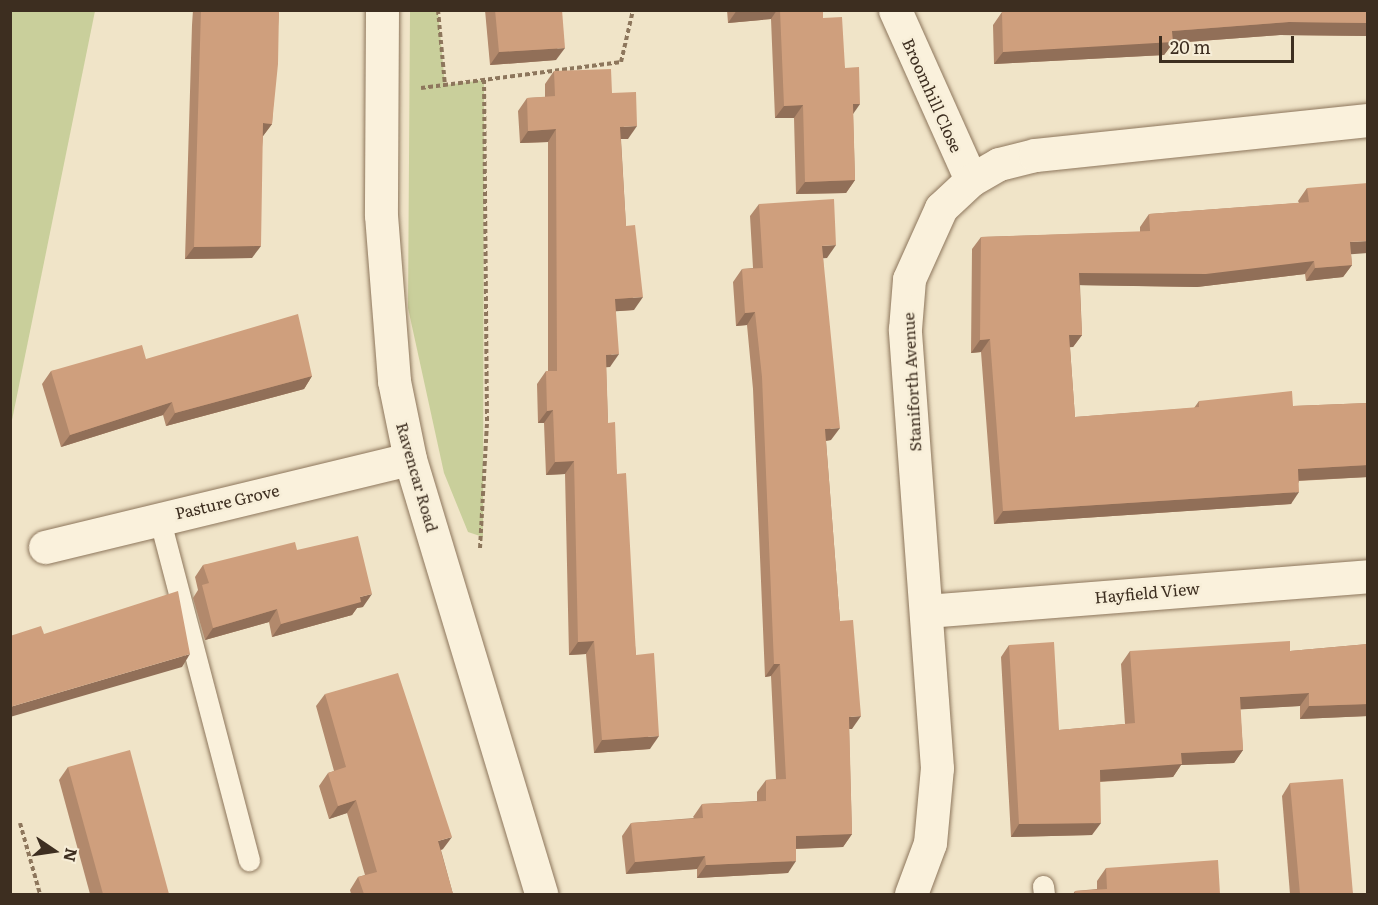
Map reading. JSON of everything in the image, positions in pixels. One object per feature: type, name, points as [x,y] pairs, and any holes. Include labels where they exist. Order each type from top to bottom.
[{"type":"street","name":"Ravencar Road","points":[[382,10],[379,94],[384,309],[410,459],[541,894]]},
{"type":"street","name":"Broomhill Close","points":[[895,10],[971,180]]},
{"type":"street","name":"Staniforth Avenue","points":[[911,894],[930,843],[937,801],[927,611],[906,329],[909,279],[941,208],[971,180],[999,164],[1035,155],[1368,120]]},
{"type":"street","name":"Pasture Grove","points":[[45,548],[159,517],[410,459]]},
{"type":"street","name":"Hayfield View","points":[[927,611],[1368,576]]},
{"type":"lane","points":[[159,517],[249,860]]},
{"type":"path","points":[[438,10],[444,85]]},
{"type":"path","points":[[379,94],[621,63],[633,10]]},
{"type":"path","points":[[457,614],[483,537],[488,163],[484,80]]},
{"type":"path","points":[[20,823],[40,894]]},
{"type":"green space","points":[[10,11],[95,11],[11,425]]},
{"type":"green space","points":[[410,11],[438,11],[445,85],[484,80],[483,537],[468,532],[444,473],[408,308]]},
{"type":"building","points":[[201,10],[279,10],[278,64],[272,124],[263,123],[261,246],[194,247]]},
{"type":"building","points":[[495,10],[562,10],[565,48],[499,52]]},
{"type":"building","points":[[780,10],[823,10],[823,18],[842,17],[845,68],[859,67],[860,104],[853,104],[855,180],[805,182],[803,105],[784,106]]},
{"type":"building","points":[[1368,10],[1368,23],[1289,22],[1172,31],[1173,42],[1003,52],[1002,12]]},
{"type":"building","points":[[611,69],[612,93],[636,92],[637,126],[620,127],[626,226],[635,225],[643,297],[615,299],[619,354],[606,355],[608,423],[615,422],[617,474],[626,473],[636,655],[654,653],[659,736],[602,740],[594,641],[578,642],[574,461],[555,462],[553,410],[547,411],[546,371],[557,371],[556,129],[528,131],[527,98],[555,96],[554,71]]},
{"type":"building","points":[[1368,183],[1368,241],[1350,242],[1352,265],[1315,268],[1314,261],[1206,274],[1079,273],[1082,335],[1069,335],[1075,417],[1199,407],[1199,401],[1292,391],[1293,406],[1368,403],[1368,465],[1298,469],[1299,492],[1003,511],[990,339],[980,340],[981,237],[1150,231],[1149,214],[1309,202],[1307,188]]},
{"type":"building","points":[[834,199],[836,245],[822,246],[840,428],[825,429],[840,621],[853,620],[861,716],[849,717],[852,834],[796,836],[796,861],[706,865],[705,856],[635,862],[631,823],[703,818],[702,804],[766,801],[766,780],[786,779],[780,664],[774,664],[762,377],[755,312],[745,313],[742,269],[763,268],[759,204]]},
{"type":"building","points":[[298,314],[312,376],[175,413],[172,402],[70,435],[51,371],[142,345],[146,359]]},
{"type":"building","points":[[358,536],[372,594],[360,597],[361,602],[281,624],[277,609],[213,628],[202,585],[209,583],[203,565],[295,542],[297,550]]},
{"type":"building","points":[[178,591],[190,654],[10,707],[10,636],[41,626],[44,634]]},
{"type":"building","points":[[1290,641],[1290,651],[1368,644],[1368,704],[1309,706],[1309,693],[1240,697],[1243,750],[1181,753],[1182,764],[1100,770],[1101,823],[1019,824],[1009,645],[1054,642],[1059,730],[1135,723],[1130,651]]},
{"type":"building","points":[[398,673],[452,837],[438,841],[453,894],[364,894],[358,877],[377,872],[356,800],[338,806],[328,773],[346,767],[325,694]]},
{"type":"building","points":[[130,750],[169,894],[103,894],[68,767]]},
{"type":"building","points":[[1343,779],[1353,894],[1300,894],[1290,783]]},
{"type":"building","points":[[1218,860],[1220,894],[1075,894],[1075,891],[1107,889],[1106,868]]}]
